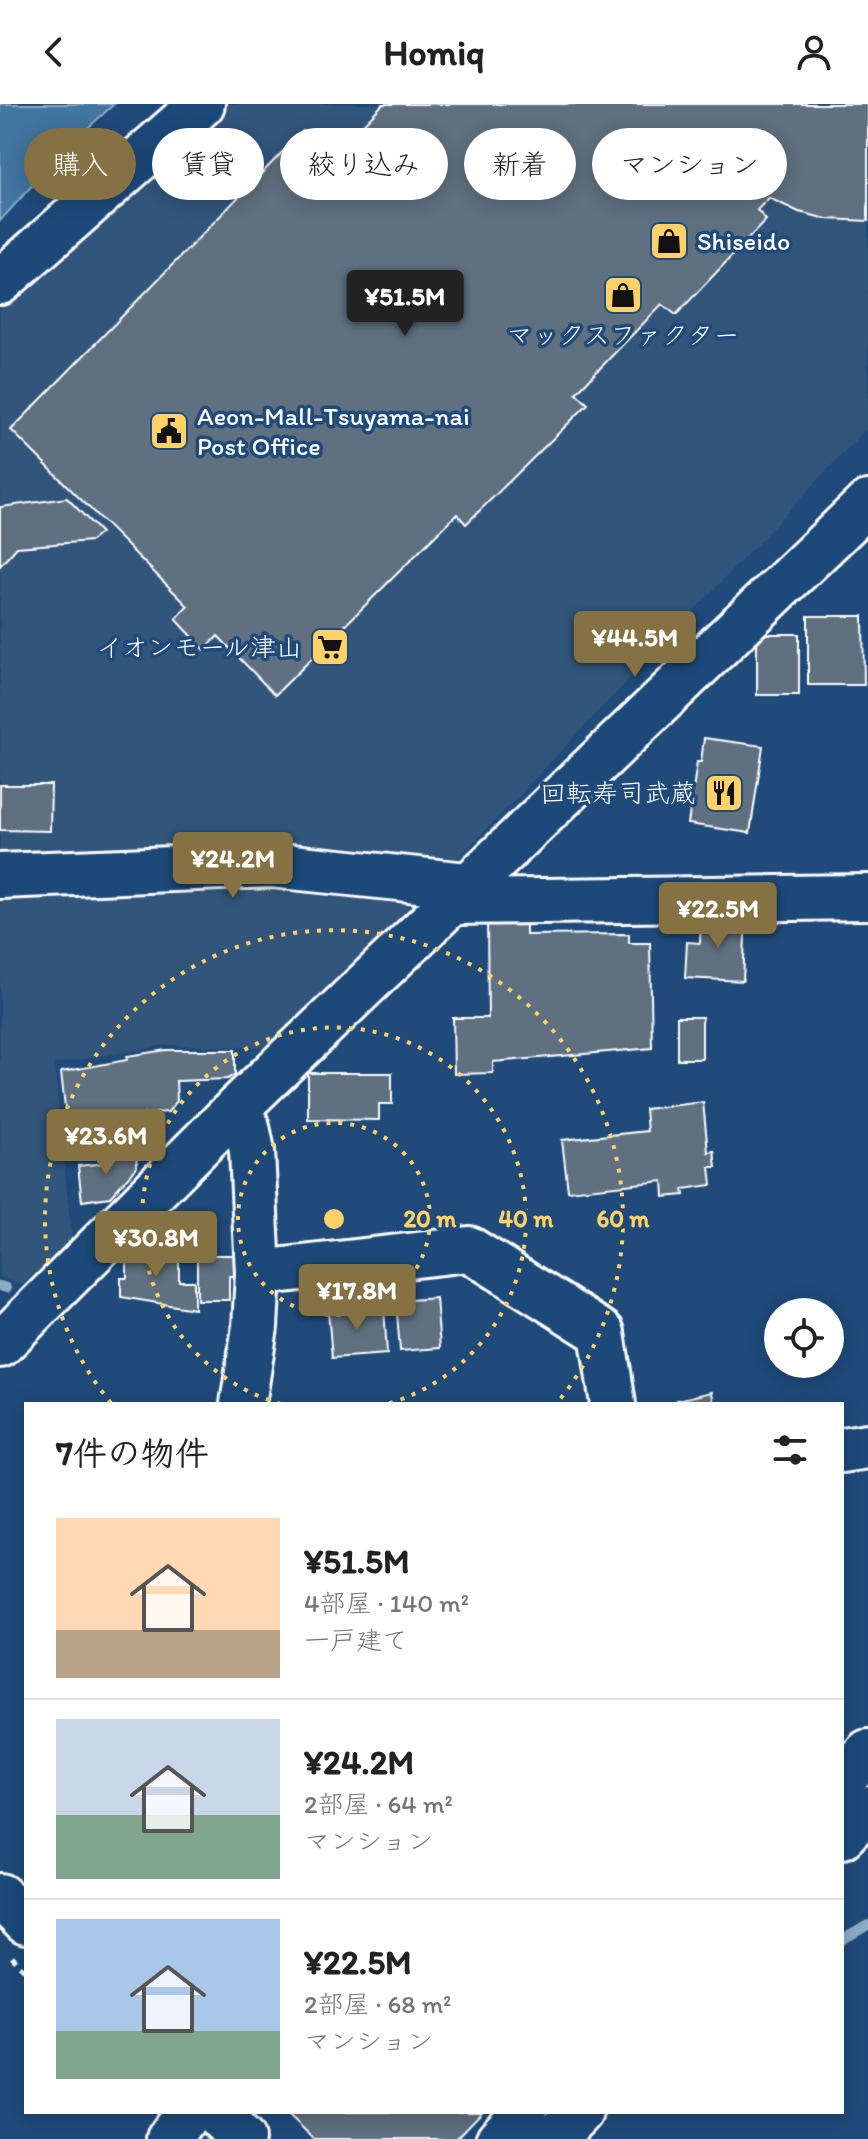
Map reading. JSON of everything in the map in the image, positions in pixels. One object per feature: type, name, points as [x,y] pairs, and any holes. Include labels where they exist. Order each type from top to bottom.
[{"type":"main road","points":[[0,282],[202,104]]},
{"type":"main road","points":[[0,1345],[458,893],[868,503]]},
{"type":"main road","points":[[0,876],[272,865],[458,893],[868,897]]},
{"type":"main road","points":[[237,1108],[247,1127],[252,1151],[258,1273],[255,1327],[243,1402]]},
{"type":"main road","points":[[258,1273],[469,1249],[602,1333],[613,1402]]},
{"type":"main road","points":[[844,1450],[868,1446]]},
{"type":"main road","points":[[844,1778],[868,1752]]},
{"type":"main road","points":[[844,1834],[868,1809]]},
{"type":"main road","points":[[0,1896],[24,1920]]},
{"type":"main road","points":[[169,2139],[187,2114]]},
{"type":"main road","points":[[217,2114],[242,2139]]},
{"type":"main road","points":[[499,2139],[523,2114]]},
{"type":"main road","points":[[554,2139],[578,2114]]},
{"type":"shaded area","points":[[0,104],[114,104],[88,128],[24,128],[24,194],[0,221]]},
{"type":"shaded area","name":"イオンモール津山","points":[[216,104],[868,104],[868,427],[448,870],[0,865],[0,300],[110,200],[136,200],[136,177],[152,162],[152,200],[264,200],[264,128],[190,128]]},
{"type":"shaded area","points":[[273,875],[412,892],[412,904],[269,1047],[167,1045],[54,1064],[72,1241],[22,1285],[0,1277],[0,886]]},
{"type":"building","points":[[383,104],[868,104],[868,221],[827,219],[799,212],[773,200],[787,200],[787,128],[592,128],[592,200],[767,200],[757,210],[766,220],[676,315],[662,304],[576,393],[588,404],[466,524],[457,514],[275,695],[218,636],[205,650],[176,619],[188,606],[11,430],[236,200],[264,200],[264,171],[280,155],[280,200],[448,200],[448,128],[359,128]]},
{"type":"building","points":[[67,498],[101,533],[91,541],[17,547],[0,566],[0,507]]},
{"type":"building","points":[[808,616],[863,616],[864,685],[808,685]]},
{"type":"building","points":[[757,634],[799,634],[799,695],[757,695]]},
{"type":"building","name":"回転寿司武蔵","points":[[704,738],[763,746],[750,833],[688,824],[697,762],[701,762]]},
{"type":"building","points":[[0,785],[51,785],[50,831],[0,830]]},
{"type":"building","points":[[526,914],[526,935],[629,934],[629,943],[650,943],[652,1048],[493,1062],[493,1073],[454,1074],[453,1018],[488,1018],[487,915]]},
{"type":"building","points":[[701,915],[746,917],[743,981],[685,978],[687,942],[700,943]]},
{"type":"building","points":[[677,1017],[702,1017],[702,1059],[677,1059]]},
{"type":"building","points":[[166,1050],[235,1050],[235,1074],[228,1079],[176,1081],[177,1101],[168,1112],[144,1114],[143,1127],[68,1133],[61,1072]]},
{"type":"building","points":[[308,1073],[392,1073],[392,1104],[379,1104],[379,1120],[308,1119]]},
{"type":"building","points":[[703,1102],[708,1152],[714,1151],[716,1167],[710,1167],[712,1185],[683,1189],[684,1195],[664,1197],[663,1181],[568,1191],[562,1140],[647,1131],[645,1109]]},
{"type":"building","points":[[136,1154],[137,1167],[110,1197],[82,1201],[78,1166],[107,1163],[107,1157]]},
{"type":"building","points":[[123,1250],[179,1250],[179,1281],[194,1281],[194,1309],[121,1297],[121,1278],[127,1278]]},
{"type":"building","points":[[197,1255],[234,1255],[234,1276],[229,1276],[229,1300],[197,1300]]},
{"type":"building","points":[[436,1298],[440,1348],[400,1351],[396,1301]]},
{"type":"building","points":[[343,1301],[344,1310],[384,1307],[387,1354],[332,1358],[328,1311],[335,1311],[335,1302]]},
{"type":"building","points":[[712,1392],[714,1402],[678,1402]]},
{"type":"building","points":[[288,2114],[480,2114],[456,2139],[314,2139]]},
{"type":"waterway","points":[[0,1286],[6,1288]]},
{"type":"waterway","points":[[844,1939],[868,1925]]},
{"type":"place","name":"Shiseido","points":[[669,241]]},
{"type":"place","name":"マックスファクター","points":[[623,295]]},
{"type":"place","name":"Aeon-Mall-Tsuyama-nai Post Office","points":[[169,431]]},
{"type":"place","name":"イオンモール津山","points":[[330,647]]},
{"type":"place","name":"回転寿司武蔵","points":[[724,793]]}]
